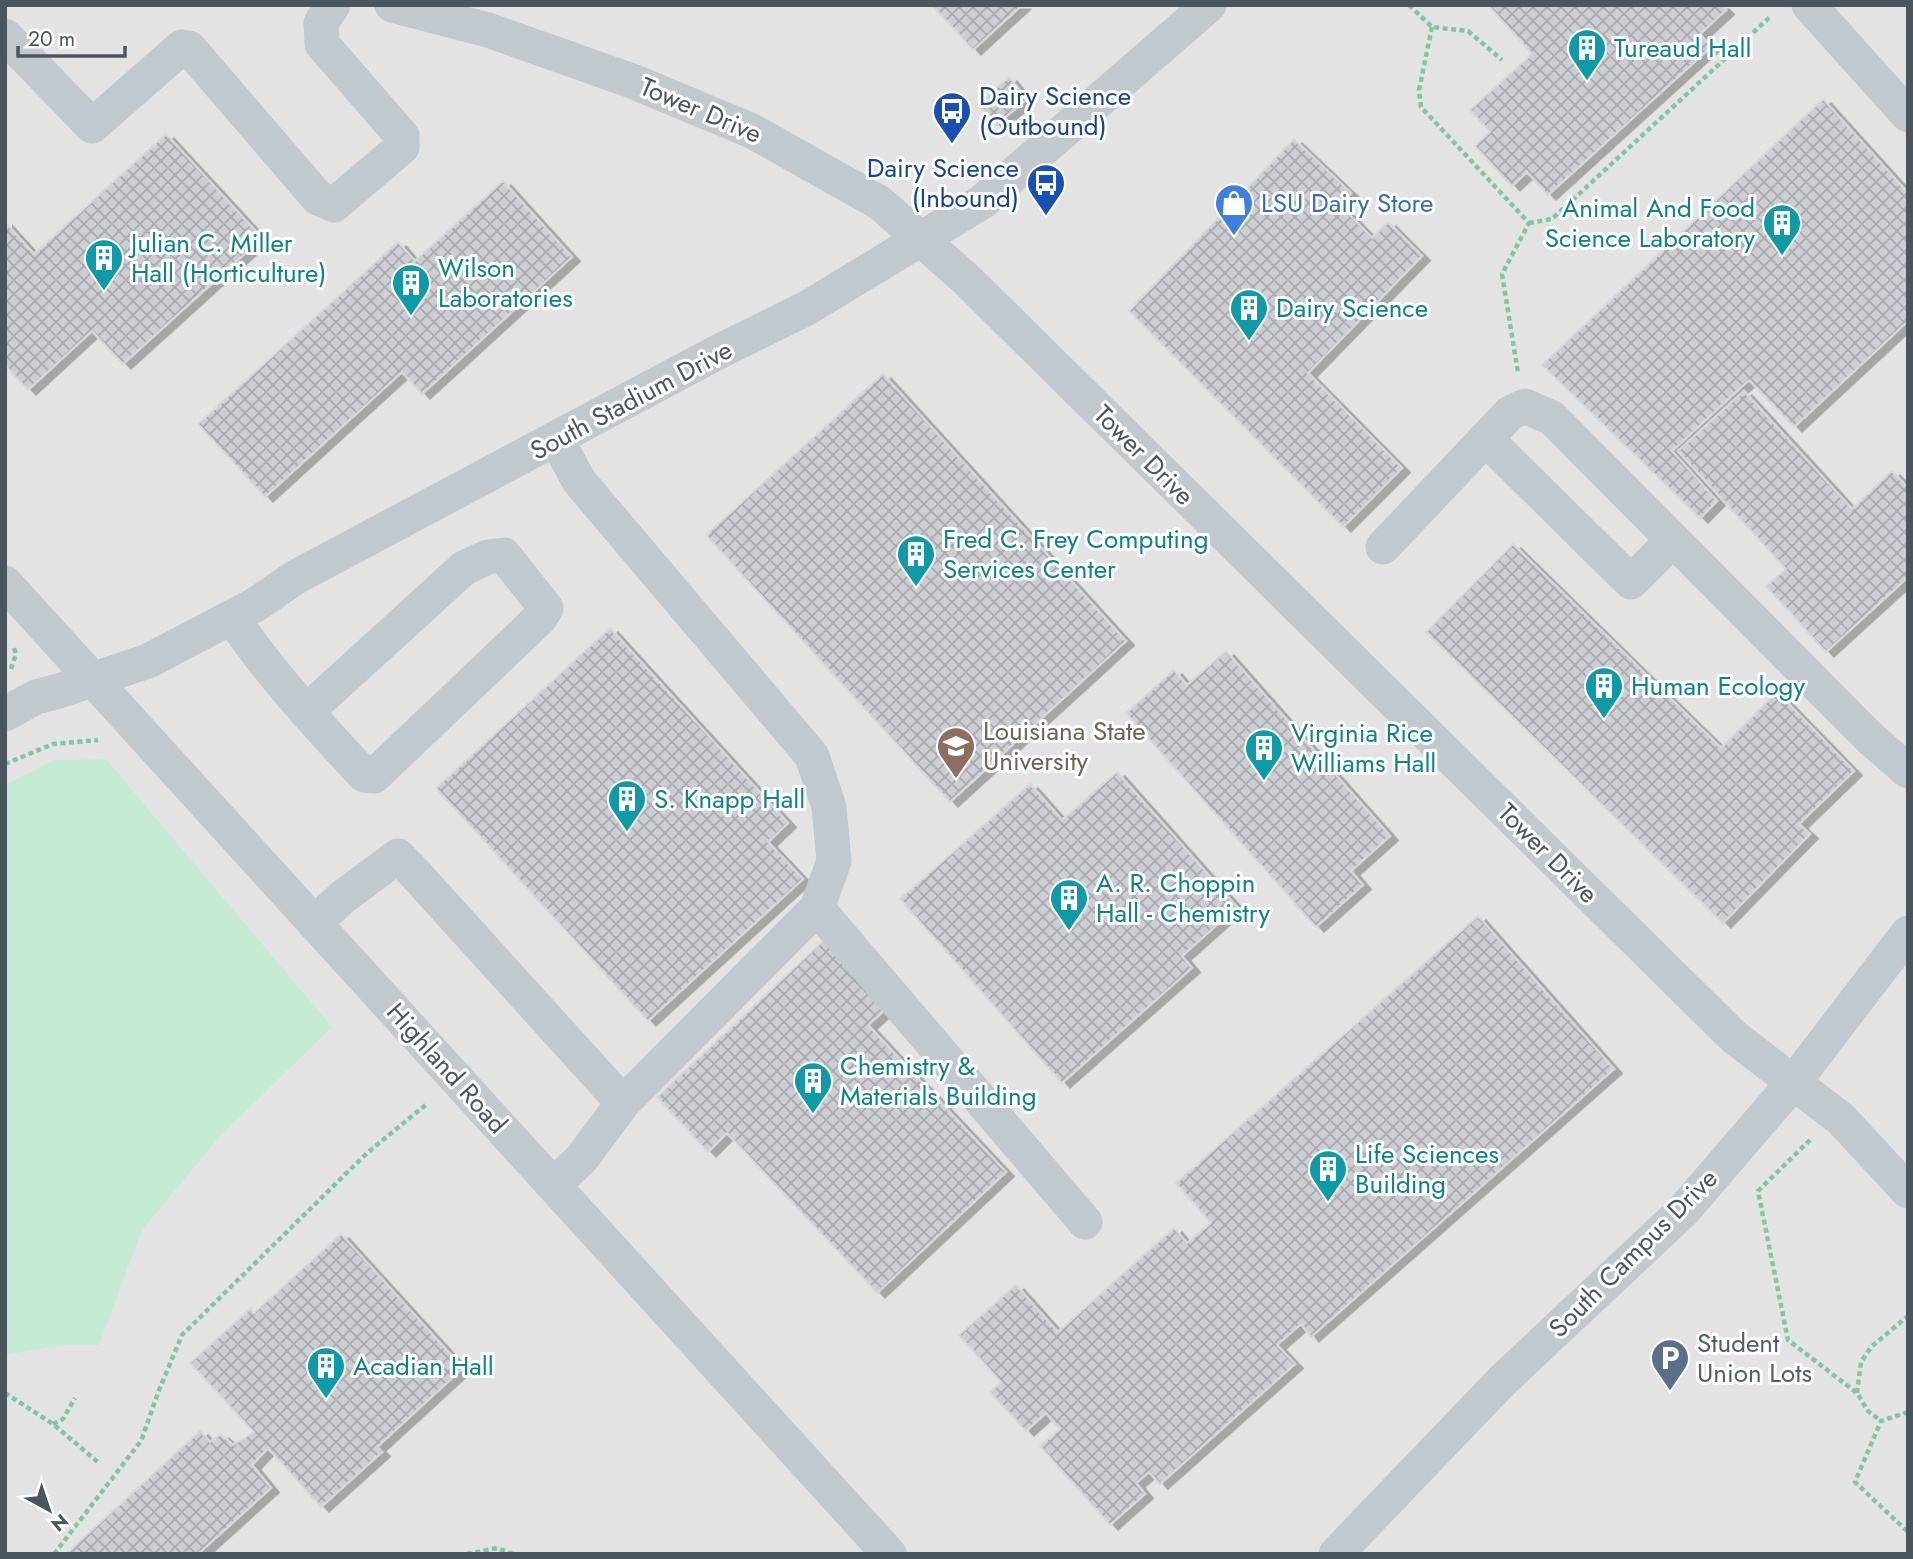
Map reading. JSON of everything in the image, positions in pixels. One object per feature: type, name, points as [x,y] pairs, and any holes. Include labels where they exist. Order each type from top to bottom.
[{"type":"street","points":[[5,36],[92,126],[182,47],[189,48],[318,198],[334,205],[402,146],[402,136],[323,44],[321,23],[332,5]]},
{"type":"street","name":"Tower Drive","points":[[392,5],[514,39],[632,80],[752,131],[880,203],[967,280],[1734,1037],[1841,1119],[1908,1191]]},
{"type":"street","name":"South Stadium Drive","points":[[5,714],[36,696],[148,661],[271,596],[296,577],[716,353],[807,308],[982,202],[1209,5]]},
{"type":"street","points":[[1809,5],[1908,115]]},
{"type":"street","points":[[1383,547],[1510,413],[1525,406],[1552,418],[1870,738],[1908,771]]},
{"type":"street","points":[[1486,439],[1631,582],[1673,540]]},
{"type":"street","points":[[554,1185],[582,1157],[623,1103],[817,908],[834,861],[829,807],[812,756],[579,481],[557,440]]},
{"type":"street","points":[[232,617],[251,646],[306,712],[364,775],[374,776],[540,618],[546,607],[504,555],[488,556],[464,568],[306,712]]},
{"type":"street","name":"Highland Road","points":[[5,583],[889,1554]]},
{"type":"street","points":[[314,923],[343,897],[398,856],[623,1103]]},
{"type":"street","points":[[817,908],[1084,1222]]},
{"type":"street","name":"South Campus Drive","points":[[1336,1554],[1502,1381],[1683,1211],[1793,1083],[1908,933]]},
{"type":"path","points":[[1409,5],[1432,27],[1468,31],[1502,60]]},
{"type":"path","points":[[1530,223],[1552,219],[1770,17]]},
{"type":"path","points":[[1432,27],[1419,90],[1421,107],[1530,223]]},
{"type":"path","points":[[1518,372],[1502,274],[1530,223]]},
{"type":"path","points":[[8,676],[16,654],[11,642]]},
{"type":"path","points":[[5,764],[53,744],[97,739]]},
{"type":"path","points":[[54,1554],[141,1441],[182,1335],[367,1153],[428,1103]]},
{"type":"path","points":[[1815,1135],[1758,1191],[1788,1340],[1857,1393],[1868,1411],[1881,1421]]},
{"type":"path","points":[[1857,1393],[1861,1362],[1871,1347],[1908,1316]]},
{"type":"path","points":[[5,1393],[53,1424],[99,1464]]},
{"type":"path","points":[[53,1424],[63,1419],[75,1398]]},
{"type":"path","points":[[1908,1412],[1881,1421],[1855,1482],[1908,1532]]},
{"type":"path","points":[[467,1554],[497,1548],[513,1554]]},
{"type":"shaded area","name":"Louisiana State University","points":[[5,5],[1908,5],[1908,1554],[5,1554]]},
{"type":"green space","points":[[106,759],[332,1027],[221,1135],[142,1230],[99,1345],[63,1345],[5,1355],[5,785],[54,760]]},
{"type":"building","points":[[932,5],[1022,5],[973,50]]},
{"type":"building","name":"Tureaud Hall","points":[[1488,5],[1721,5],[1726,10],[1700,34],[1711,47],[1548,195],[1527,172],[1512,186],[1475,146],[1490,132],[1470,110],[1532,54]]},
{"type":"building","points":[[1009,77],[1027,99],[996,125],[978,104]]},
{"type":"building","name":"Animal And Food Science Laboratory","points":[[1823,99],[1908,193],[1908,321],[1794,427],[1749,380],[1672,451],[1717,501],[1700,518],[1542,365]]},
{"type":"building","name":"Julian C. Miller Hall (Horticulture)","points":[[166,134],[262,238],[123,364],[92,331],[28,390],[5,365],[5,222],[34,254]]},
{"type":"building","name":"Dairy Science","points":[[1294,139],[1351,193],[1340,205],[1372,238],[1388,222],[1422,256],[1308,373],[1402,468],[1343,527],[1129,311]]},
{"type":"building","name":"Wilson Laboratories","points":[[503,181],[572,257],[422,394],[402,372],[265,497],[198,424],[398,242],[415,261]]},
{"type":"building","name":"Fred C. Frey Computing Services Center","points":[[883,374],[1126,641],[950,802],[706,535]]},
{"type":"building","points":[[1744,391],[1852,509],[1892,471],[1908,488],[1908,577],[1826,652],[1766,586],[1786,569],[1678,451]]},
{"type":"building","name":"Human Ecology","points":[[1513,544],[1721,748],[1777,692],[1854,771],[1799,824],[1810,834],[1723,923],[1426,632]]},
{"type":"building","name":"S. Knapp Hall","points":[[610,628],[788,823],[768,842],[803,879],[648,1021],[436,788]]},
{"type":"building","name":"Virginia Rice Williams Hall","points":[[1226,651],[1390,836],[1351,871],[1363,885],[1316,927],[1126,713],[1174,670],[1187,685]]},
{"type":"building","name":"A. R. Choppin Hall - Chemistry","points":[[1117,772],[1237,907],[1182,956],[1192,968],[1062,1083],[900,899],[1030,784],[1062,820]]},
{"type":"building","name":"Life Sciences Building","points":[[1478,916],[1614,1069],[1311,1337],[1301,1324],[1277,1345],[1295,1364],[1160,1484],[1149,1472],[1136,1483],[1145,1494],[1110,1525],[1040,1446],[1060,1429],[1046,1413],[1026,1431],[990,1392],[1001,1382],[959,1335],[1016,1285],[1058,1332],[1174,1228],[1187,1243],[1211,1223],[1176,1183]]},
{"type":"building","name":"Chemistry & Materials Building","points":[[824,940],[887,1008],[868,1025],[1006,1172],[877,1293],[727,1133],[708,1152],[657,1097]]},
{"type":"building","name":"Acadian Hall","points":[[341,1234],[463,1368],[377,1447],[382,1452],[321,1507],[268,1448],[252,1465],[271,1488],[198,1554],[66,1554],[200,1431],[210,1442],[221,1434],[233,1445],[254,1432],[190,1363],[251,1308],[254,1313]]},
{"type":"place","name":"Tureaud Hall","points":[[1587,82]]},
{"type":"place","name":"Dairy Science (Outbound)","points":[[952,145]]},
{"type":"place","name":"Dairy Science (Inbound)","points":[[1046,217]]},
{"type":"place","name":"LSU Dairy Store","points":[[1234,237]]},
{"type":"place","name":"Animal And Food Science Laboratory","points":[[1782,257]]},
{"type":"place","name":"Julian C. Miller Hall (Horticulture)","points":[[104,292]]},
{"type":"place","name":"Wilson Laboratories","points":[[411,317]]},
{"type":"place","name":"Dairy Science","points":[[1249,342]]},
{"type":"place","name":"Fred C. Frey Computing Services Center","points":[[916,588]]},
{"type":"place","name":"Human Ecology","points":[[1604,720]]},
{"type":"place","name":"Louisiana State University","points":[[956,780]]},
{"type":"place","name":"Virginia Rice Williams Hall","points":[[1264,782]]},
{"type":"place","name":"S. Knapp Hall","points":[[627,833]]},
{"type":"place","name":"A. R. Choppin Hall - Chemistry","points":[[1069,932]]},
{"type":"place","name":"Chemistry & Materials Building","points":[[813,1115]]},
{"type":"place","name":"Life Sciences Building","points":[[1328,1203]]},
{"type":"place","name":"Student Union Lots","points":[[1670,1392]]},
{"type":"place","name":"Acadian Hall","points":[[326,1400]]}]
